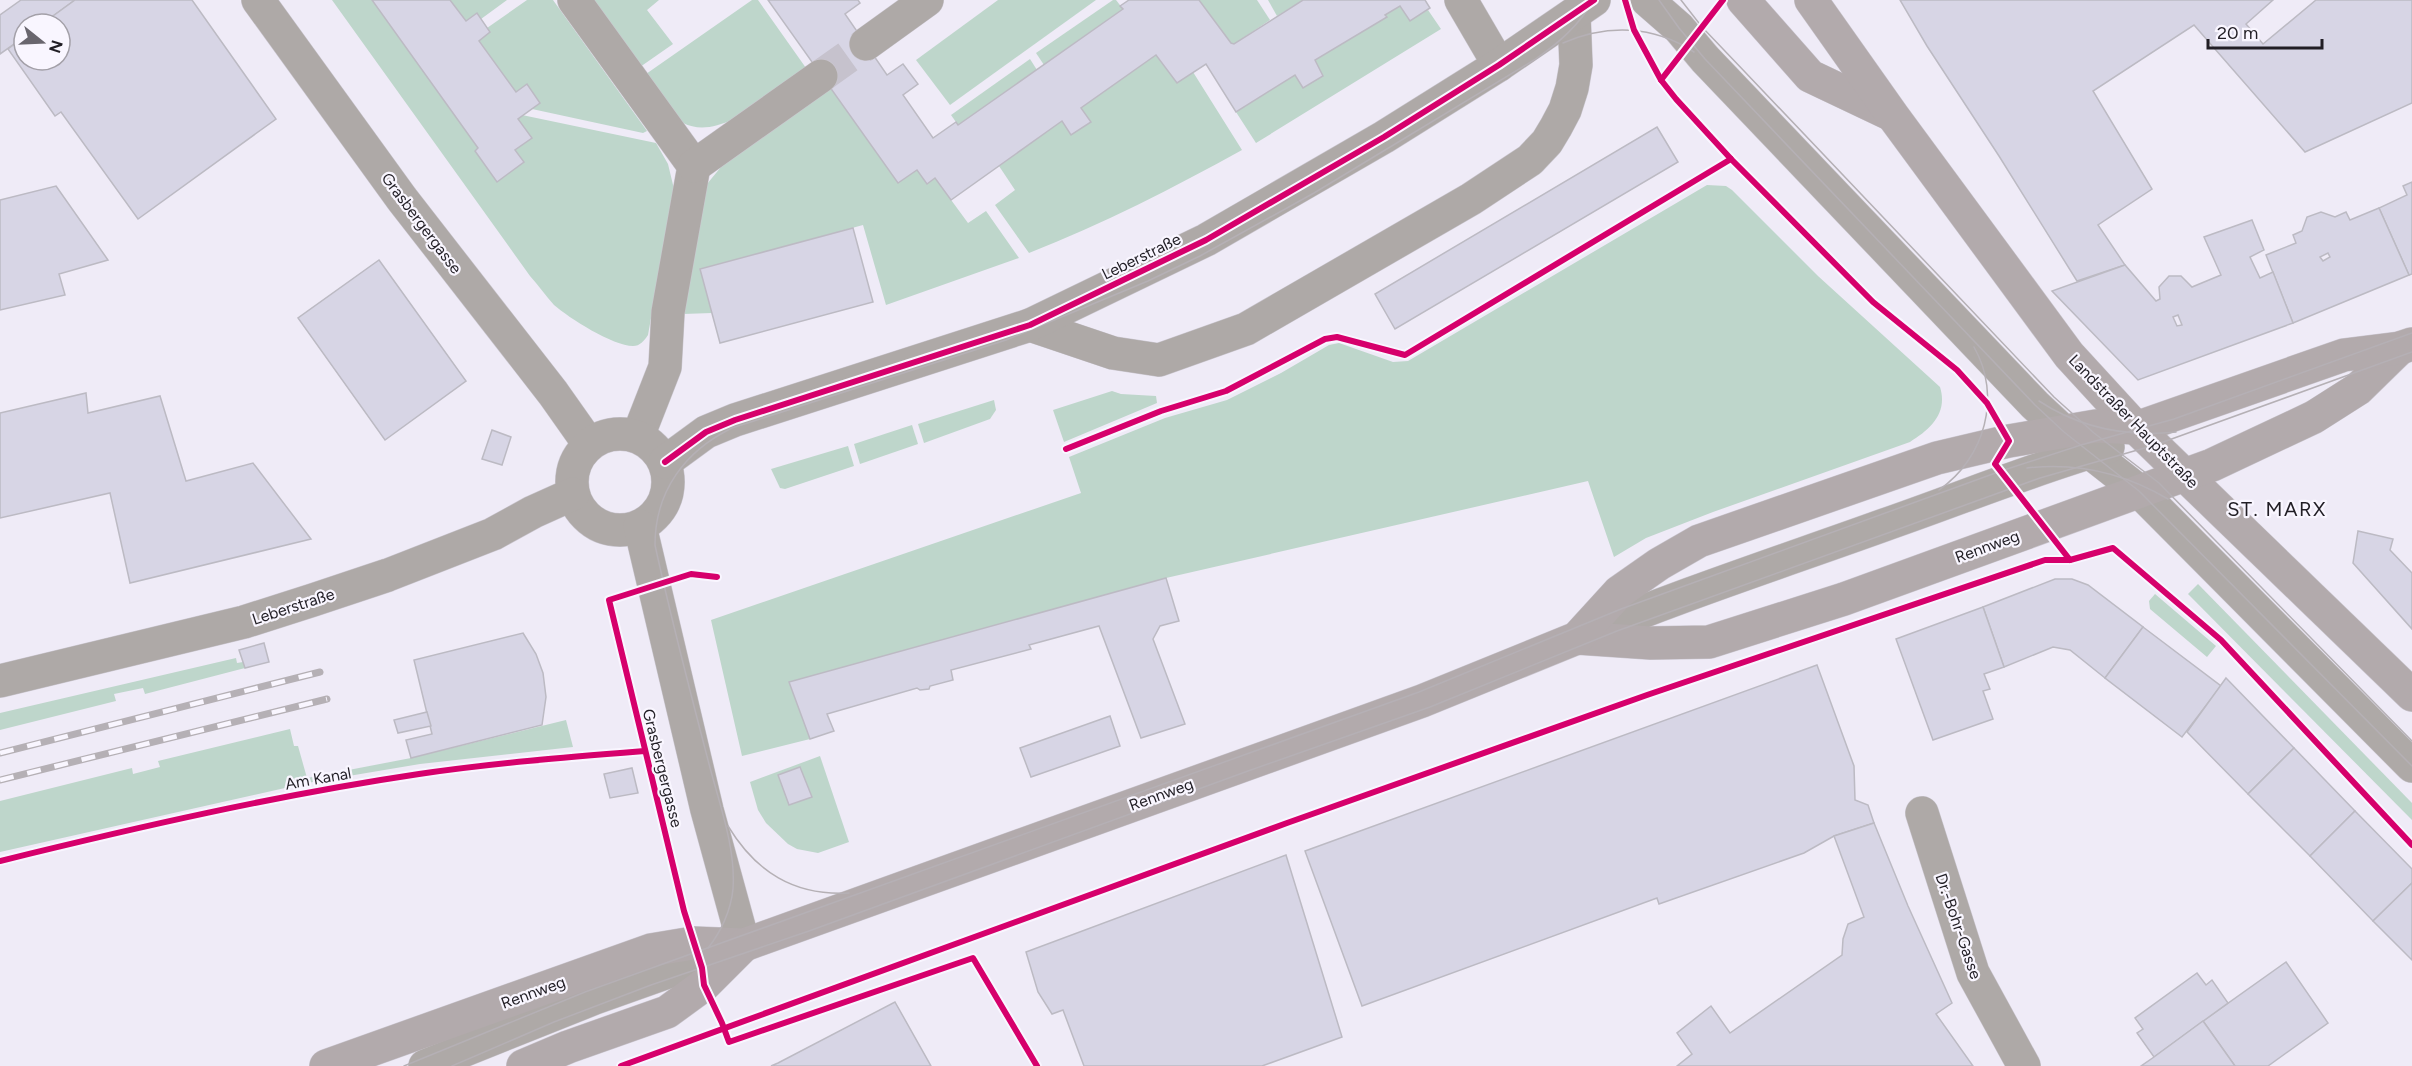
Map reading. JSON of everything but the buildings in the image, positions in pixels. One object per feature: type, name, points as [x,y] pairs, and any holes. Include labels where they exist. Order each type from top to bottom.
[{"type":"main road","name":"Landstraßer Hauptstraße","points":[[1743,0],[1810,76],[1893,116]]},
{"type":"main road","name":"Landstraßer Hauptstraße","points":[[1811,0],[1893,116],[2069,355],[2136,428],[2412,695]]},
{"type":"main road","name":"Rennweg","points":[[1576,638],[1651,643],[1709,642],[1844,599],[2223,460],[2313,417],[2358,389],[2406,346]]},
{"type":"main road","name":"Rennweg","points":[[326,1066],[651,950],[693,943],[744,945],[1415,704],[1576,638],[1618,592],[1659,564],[1699,541],[1937,458],[1981,447],[2096,426],[2136,428],[2344,355],[2406,346]]},
{"type":"main road","name":"Rennweg","points":[[524,1066],[568,1047],[667,1012],[704,985],[744,945]]},
{"type":"street","name":"Grasbergergasse","points":[[258,0],[402,198],[553,393],[589,444]]},
{"type":"street","points":[[574,0],[694,166]]},
{"type":"street","points":[[866,44],[927,0]]},
{"type":"street","points":[[1461,0],[1499,65]]},
{"type":"street","points":[[1647,0],[1679,28],[1705,59],[2026,396],[2064,432],[2139,491],[2412,766]]},
{"type":"street","points":[[1030,325],[1113,353],[1159,360],[1246,329],[1471,199],[1530,160],[1547,142],[1556,127],[1572,88],[1584,8]]},
{"type":"street","name":"Leberstraße","points":[[665,462],[706,432],[735,420],[1030,325],[1206,240],[1384,137],[1499,65],[1584,8]]},
{"type":"street","points":[[638,436],[665,367],[668,312],[694,166],[821,76]]},
{"type":"street","points":[[1576,638],[1702,590],[2112,446],[2136,428]]},
{"type":"street","points":[[621,432],[638,436],[649,442],[665,462],[669,481],[666,500],[655,516],[640,526],[621,531],[605,529],[591,521],[580,509],[573,494],[573,467],[589,444],[604,435],[621,432]]},
{"type":"street","name":"Leberstraße","points":[[0,681],[244,622],[284,609],[388,574],[493,534],[532,512],[573,494]]},
{"type":"street","name":"Grasbergergasse","points":[[640,526],[707,810],[744,945]]},
{"type":"street","name":"Dr.-Bohr-Gasse","points":[[1922,813],[1972,973],[2024,1066]]},
{"type":"street","points":[[425,1066],[595,998],[744,945]]},
{"type":"green space","points":[[332,0],[372,0],[478,148],[475,151],[497,182],[524,162],[515,150],[531,138],[518,119],[522,115],[656,143],[668,164],[674,189],[648,335],[642,343],[633,346],[614,341],[580,324],[554,305],[530,276]]},
{"type":"green space","points":[[450,0],[507,0],[481,19],[477,13],[466,21]]},
{"type":"green space","points":[[527,0],[553,0],[647,131],[643,133],[532,109],[540,103],[527,85],[516,92],[479,41],[490,32],[487,28]]},
{"type":"green space","points":[[588,0],[659,0],[647,10],[673,44],[640,67]]},
{"type":"green space","points":[[752,0],[758,0],[806,68],[764,100],[731,120],[714,126],[698,127],[683,123],[646,74]]},
{"type":"green space","points":[[998,0],[1096,0],[950,105],[916,60]]},
{"type":"green space","points":[[1116,0],[1123,9],[1044,65],[1036,53]]},
{"type":"green space","points":[[1199,0],[1257,0],[1270,20],[1234,44]]},
{"type":"green space","points":[[1268,0],[1303,0],[1277,16]]},
{"type":"green space","points":[[1400,6],[1410,20],[1428,10],[1441,29],[1256,143],[1236,112],[1295,75],[1303,88],[1323,76],[1315,60]]},
{"type":"green space","points":[[1156,55],[1177,83],[1193,72],[1242,150],[1137,205],[1029,253],[995,205],[1015,190],[999,166],[1062,121],[1090,122],[1081,108]]},
{"type":"green space","points":[[1030,59],[1037,70],[958,125],[951,115]]},
{"type":"green space","points":[[831,88],[898,183],[917,170],[927,184],[935,178],[968,223],[986,211],[1019,258],[886,305],[863,225],[701,269],[712,313],[683,314],[707,184],[721,167]]},
{"type":"green space","points":[[1707,185],[1726,186],[1732,190],[1818,276],[1940,387],[1942,405],[1940,412],[1925,432],[1910,442],[1646,538],[1614,557],[1588,481],[1166,578],[790,682],[810,739],[742,756],[711,620],[1081,493],[1069,457],[1165,418],[1227,400],[1281,373],[1329,345],[1339,343],[1393,362],[1408,361]]},
{"type":"green space","points":[[1112,391],[1121,394],[1156,396],[1157,403],[1064,442],[1053,410]]},
{"type":"green space","points":[[994,400],[996,410],[990,419],[924,443],[918,424]]},
{"type":"green space","points":[[912,425],[918,444],[860,464],[854,444]]},
{"type":"green space","points":[[848,446],[854,466],[785,489],[780,488],[771,469]]},
{"type":"green space","points":[[2198,584],[2412,803],[2412,820],[2188,594]]},
{"type":"green space","points":[[2155,594],[2216,646],[2207,657],[2150,609],[2149,601]]},
{"type":"green space","points":[[236,658],[237,663],[243,662],[245,668],[145,694],[143,688],[114,694],[116,701],[0,730],[0,713]]},
{"type":"green space","points":[[566,720],[573,747],[420,764],[307,783],[0,852],[0,801],[132,768],[133,774],[160,767],[158,761],[290,729],[294,746],[298,746],[307,778],[411,758]]},
{"type":"green space","points":[[820,756],[849,842],[818,853],[797,849],[788,844],[766,823],[758,810],[750,782]]},
{"type":"tunnel","points":[[821,76],[866,44]]},
{"type":"tram line","points":[[708,948],[728,913],[733,889],[732,858],[726,826],[655,545],[660,507],[667,490],[687,461],[700,448],[732,428],[1006,340],[1148,281],[1200,256],[1314,193],[1534,60],[1567,33],[1594,0]]},
{"type":"tram line","points":[[1659,0],[1705,59],[2035,405],[2064,432],[2139,491],[2412,766]]},
{"type":"tram line","points":[[1681,0],[1702,27],[2054,397],[2094,433],[2159,483],[2412,741]]},
{"type":"tram line","points":[[1563,43],[1596,33],[1630,30],[1662,37],[1694,52]]},
{"type":"tram line","points":[[404,1066],[585,992],[1419,692],[1621,609],[2001,471],[2081,445],[2174,419],[2412,333]]},
{"type":"tram line","points":[[1939,490],[1955,477],[1968,461],[1978,444],[1984,425],[1987,386],[1974,347]]},
{"type":"tram line","points":[[452,1066],[554,1022],[651,985],[809,931],[1430,707],[1617,631],[2040,478],[2155,445],[2412,352]]},
{"type":"tram line","points":[[2039,401],[2071,418],[2122,432],[2176,432]]},
{"type":"tram line","points":[[2027,468],[2082,468],[2135,482],[2168,499]]},
{"type":"tram line","points":[[728,826],[751,856],[778,878],[811,890],[849,893]]},
{"type":"railway","points":[[0,753],[320,672]]},
{"type":"railway","points":[[0,780],[327,699]]},
{"type":"cycle path","points":[[665,462],[706,432],[735,420],[1030,325],[1206,240],[1384,137],[1499,65],[1594,0]]},
{"type":"cycle path","points":[[1625,0],[1634,30],[1661,80]]},
{"type":"cycle path","points":[[1723,0],[1661,80],[1731,159],[1873,302],[1957,370],[1987,403],[2009,441],[1995,464],[2070,560]]},
{"type":"cycle path","points":[[1066,449],[1161,411],[1226,391],[1325,339],[1337,337],[1405,355],[1731,159]]},
{"type":"cycle path","points":[[621,1066],[1287,823],[1647,695],[2045,560],[2070,560],[2113,548],[2221,640],[2412,845]]},
{"type":"cycle path","points":[[717,577],[691,574],[609,600],[684,911],[702,968],[704,985],[729,1042],[973,958],[1037,1066]]},
{"type":"cycle path","name":"Am Kanal","points":[[0,861],[208,813],[366,782],[475,767],[645,751]]},
{"type":"district","name":"ST. MARX","points":[[2277,509]]}]
